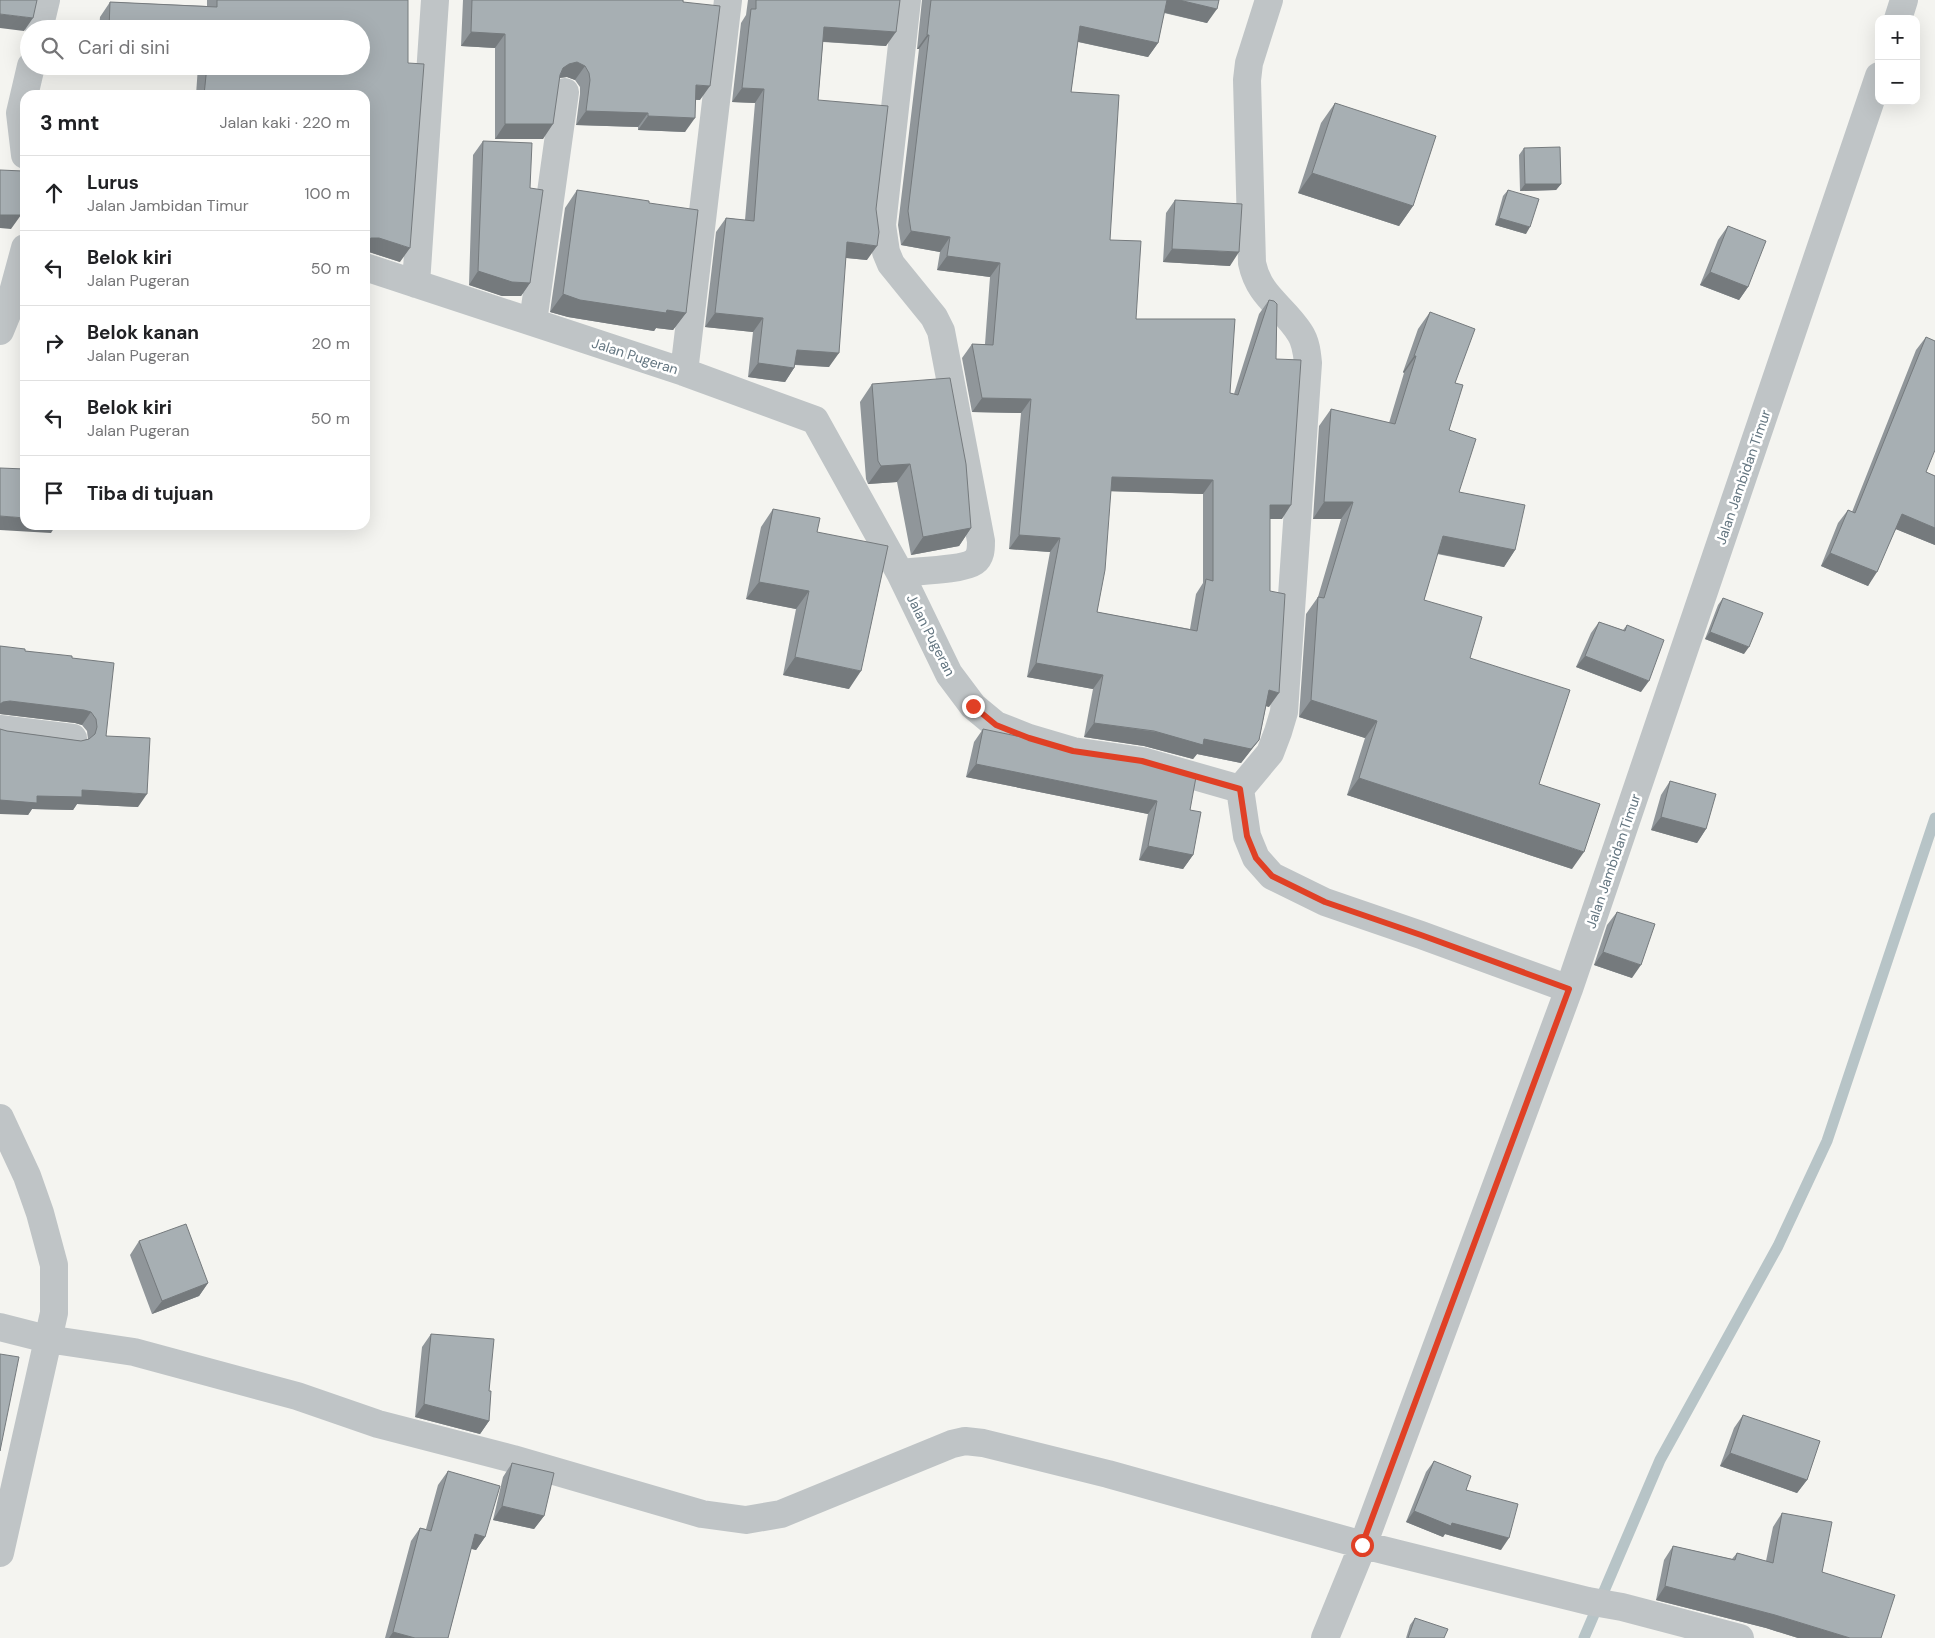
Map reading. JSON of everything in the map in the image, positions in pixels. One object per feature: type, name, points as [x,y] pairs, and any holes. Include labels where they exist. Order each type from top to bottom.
[{"type":"street","points":[[41,20],[46,0]]},
{"type":"street","points":[[416,284],[435,0]]},
{"type":"street","points":[[684,372],[728,0]]},
{"type":"street","points":[[900,573],[962,566],[974,562],[981,554],[981,541],[940,331],[934,317],[891,264],[882,238],[907,0]]},
{"type":"street","points":[[1269,0],[1249,63],[1247,80],[1252,262],[1255,276],[1261,288],[1300,333],[1306,346],[1308,363],[1284,712],[1270,752],[1240,789],[1247,836],[1256,858],[1272,876],[1325,902],[1569,989]]},
{"type":"street","points":[[1899,15],[1904,0]]},
{"type":"street","points":[[20,139],[10,106],[26,75]]},
{"type":"street","name":"Jalan Jambidan Timur","points":[[1325,1638],[1362,1545],[1569,989],[1875,88]]},
{"type":"street","points":[[534,322],[564,92]]},
{"type":"street","points":[[0,331],[7,314],[20,266]]},
{"type":"street","name":"Jalan Pugeran","points":[[370,269],[684,372],[815,420],[900,573],[949,674],[973,706],[996,725],[1029,738],[1073,751],[1142,761],[1240,789]]},
{"type":"street","points":[[0,729],[73,738]]},
{"type":"street","points":[[0,1118],[27,1176],[40,1213],[54,1265],[54,1313],[0,1553]]},
{"type":"street","points":[[0,1327],[48,1339],[134,1352],[297,1396],[378,1424],[513,1459],[711,1515],[746,1520],[781,1514],[952,1444],[965,1441],[983,1443],[1108,1474],[1362,1545],[1588,1601],[1622,1607],[1740,1638]]},
{"type":"building","points":[[0,0],[37,0],[33,18],[0,14]]},
{"type":"building","points":[[217,0],[408,0],[408,63],[424,64],[410,248],[379,238],[370,239],[370,90],[205,90],[206,75],[370,75],[370,20],[109,20],[110,2],[217,7]]},
{"type":"building","points":[[472,0],[683,0],[683,2],[720,6],[710,86],[696,85],[695,118],[648,116],[648,113],[586,111],[590,80],[589,73],[585,66],[577,62],[563,68],[560,75],[553,124],[505,124],[505,34],[471,32]]},
{"type":"building","points":[[756,0],[900,0],[896,32],[824,27],[818,100],[888,106],[876,209],[879,232],[877,246],[847,242],[839,353],[797,350],[794,368],[758,363],[763,318],[715,313],[726,218],[754,221],[764,89],[742,88],[751,9],[756,9]]},
{"type":"building","points":[[931,0],[1167,0],[1158,43],[1080,26],[1071,92],[1119,95],[1110,240],[1141,241],[1136,319],[1235,319],[1230,393],[1238,395],[1269,300],[1274,301],[1277,304],[1276,359],[1301,360],[1291,505],[1270,505],[1270,591],[1285,594],[1279,693],[1269,690],[1259,740],[1251,749],[1204,739],[1203,745],[1154,731],[1094,723],[1103,675],[1036,663],[1060,538],[1019,535],[1031,399],[982,398],[972,344],[993,345],[1000,263],[947,256],[950,237],[911,231],[908,211],[929,35],[927,35]],"holes":[[[1112,477],[1213,480],[1213,581],[1206,579],[1197,631],[1097,612],[1105,570]]]},
{"type":"building","points":[[1179,0],[1219,0],[1217,9]]},
{"type":"building","points":[[1335,103],[1436,136],[1413,206],[1312,173]]},
{"type":"building","points":[[483,141],[532,143],[530,188],[543,190],[530,283],[512,282],[478,271]]},
{"type":"building","points":[[1560,147],[1561,184],[1525,184],[1524,148]]},
{"type":"building","points":[[0,170],[20,171],[20,215],[0,215]]},
{"type":"building","points":[[577,190],[698,210],[686,313],[667,310],[666,313],[580,300],[563,294]]},
{"type":"building","points":[[1508,190],[1539,199],[1530,227],[1499,218]]},
{"type":"building","points":[[1175,200],[1242,204],[1239,252],[1172,249]]},
{"type":"building","points":[[1728,226],[1766,241],[1748,287],[1710,272]]},
{"type":"building","points":[[1430,312],[1475,329],[1455,383],[1463,385],[1449,430],[1476,439],[1459,492],[1525,505],[1515,550],[1443,536],[1424,600],[1482,617],[1470,658],[1570,690],[1539,784],[1600,804],[1584,852],[1359,778],[1377,721],[1311,700],[1318,597],[1324,598],[1353,502],[1324,502],[1331,409],[1395,424],[1416,356],[1414,356]]},
{"type":"building","points":[[1926,337],[1935,341],[1935,450],[1926,472],[1935,476],[1935,528],[1902,514],[1877,572],[1830,553],[1848,510],[1855,513]]},
{"type":"building","points":[[950,378],[966,464],[971,528],[923,537],[910,464],[881,466],[878,461],[872,384]]},
{"type":"building","points":[[0,468],[20,469],[20,518],[0,516]]},
{"type":"building","points":[[773,509],[820,518],[817,532],[888,546],[861,671],[795,657],[809,591],[759,582]]},
{"type":"building","points":[[1723,598],[1763,613],[1749,647],[1710,632]]},
{"type":"building","points":[[1599,622],[1625,631],[1627,625],[1664,640],[1649,681],[1585,656]]},
{"type":"building","points":[[0,646],[114,663],[106,736],[150,738],[147,794],[82,790],[82,797],[37,796],[37,803],[0,800],[0,729],[81,741],[89,739],[95,734],[97,727],[96,719],[91,712],[84,710],[10,701],[0,704]]},
{"type":"building","points":[[983,729],[1031,739],[1080,753],[1148,763],[1196,777],[1190,810],[1201,812],[1193,855],[1148,846],[1157,801],[976,764]]},
{"type":"building","points":[[1670,781],[1716,794],[1706,829],[1661,817]]},
{"type":"building","points":[[1617,912],[1655,924],[1641,965],[1603,952]]},
{"type":"building","points":[[186,1224],[208,1283],[162,1301],[139,1241]]},
{"type":"building","points":[[431,1334],[494,1339],[489,1391],[491,1391],[489,1421],[424,1404]]},
{"type":"building","points":[[0,1354],[19,1357],[0,1451]]},
{"type":"building","points":[[1743,1415],[1820,1441],[1807,1480],[1730,1453]]},
{"type":"building","points":[[1434,1461],[1471,1476],[1466,1490],[1518,1504],[1509,1538],[1452,1523],[1451,1526],[1414,1511]]},
{"type":"building","points":[[512,1463],[554,1473],[544,1516],[502,1506]]},
{"type":"building","points":[[448,1471],[500,1486],[485,1537],[475,1534],[448,1638],[415,1638],[393,1632],[420,1528],[431,1531]]},
{"type":"building","points":[[1782,1513],[1832,1522],[1822,1572],[1895,1595],[1881,1638],[1850,1638],[1775,1615],[1665,1586],[1673,1546],[1735,1560],[1737,1553],[1773,1563]]},
{"type":"building","points":[[1415,1618],[1448,1629],[1444,1638],[1408,1638]]},
{"type":"waterway","points":[[1584,1638],[1660,1460],[1778,1246],[1827,1141],[1935,818]]},
{"type":"route","points":[[973,706],[996,725],[1029,738],[1073,751],[1142,761],[1240,789],[1247,836],[1256,858],[1272,876],[1325,902],[1569,989],[1362,1545]]}]
